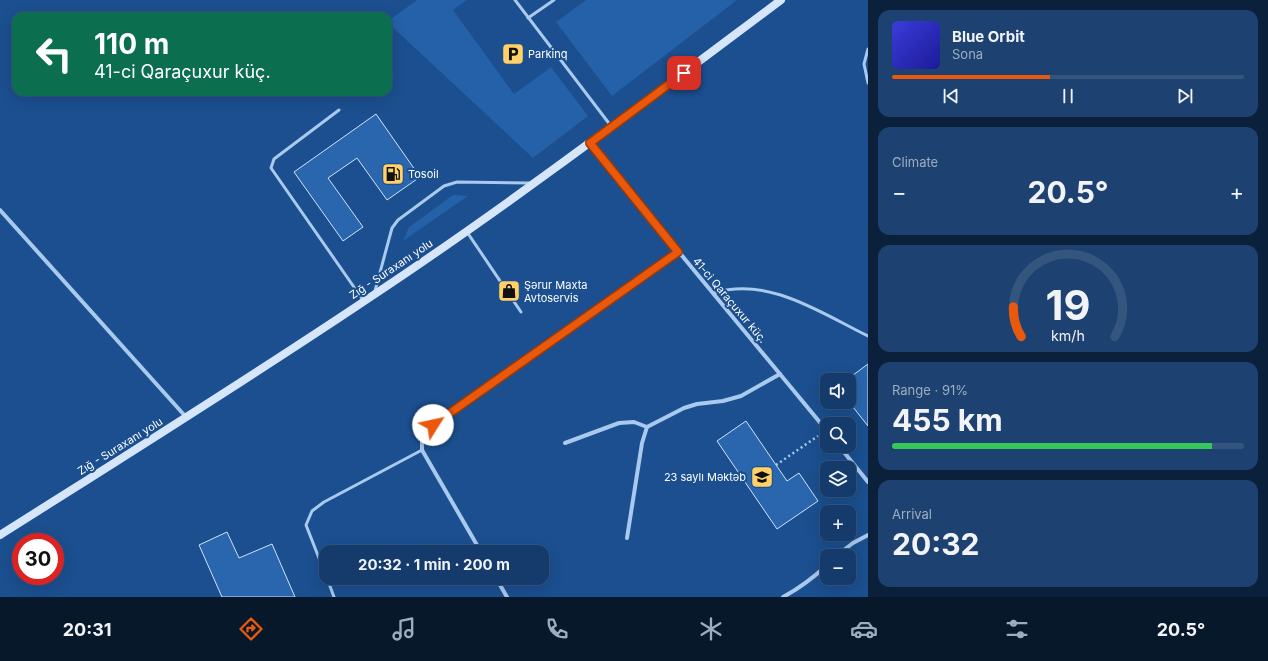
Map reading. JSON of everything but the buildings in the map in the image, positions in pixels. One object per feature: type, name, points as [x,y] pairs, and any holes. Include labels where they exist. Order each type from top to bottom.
[{"type":"main road","name":"Zığ - Suraxanı yolu","points":[[0,535],[373,296],[535,183],[612,127],[780,0]]},
{"type":"street","name":"41-ci Qaraçuxur küç.","points":[[590,143],[678,252],[714,293],[820,423]]},
{"type":"street","points":[[0,210],[186,417]]},
{"type":"street","points":[[477,545],[422,450],[422,441],[433,425],[678,252]]},
{"type":"street","points":[[628,538],[642,443],[647,427],[684,408],[697,404],[723,401],[741,396],[780,374]]},
{"type":"street","points":[[565,443],[619,423],[634,422],[647,427]]},
{"type":"street","points":[[845,453],[868,482]]},
{"type":"street","points":[[845,549],[853,543],[868,536]]},
{"type":"street","points":[[784,597],[800,588],[820,571]]},
{"type":"street","points":[[500,585],[507,597]]},
{"type":"lane","points":[[515,0],[612,127]]},
{"type":"lane","points":[[528,18],[554,0]]},
{"type":"lane","points":[[868,49],[864,64],[868,83]]},
{"type":"lane","points":[[339,110],[274,159],[270,168],[364,302]]},
{"type":"lane","points":[[373,296],[392,228],[398,220],[444,186],[457,182],[535,183]]},
{"type":"lane","points":[[466,231],[521,312]]},
{"type":"lane","points":[[714,293],[724,290],[749,289],[781,295],[795,300],[868,336]]},
{"type":"lane","points":[[319,559],[306,525],[312,511],[324,502],[422,450]]},
{"type":"lane","points":[[329,585],[334,597]]},
{"type":"path","points":[[776,465],[820,436]]},
{"type":"shaded area","points":[[417,0],[467,0],[453,10],[514,94],[551,67],[588,116],[533,158],[392,27],[392,18]]},
{"type":"shaded area","points":[[586,0],[737,0],[612,96],[556,22]]},
{"type":"shaded area","points":[[453,195],[468,196],[403,241],[409,227]]},
{"type":"place","name":"Parkinq","points":[[513,54]]},
{"type":"place","name":"Tosoil","points":[[393,174]]},
{"type":"place","name":"Şərur Maxta Avtoservis","points":[[509,291]]},
{"type":"place","name":"23 saylı Məktəb","points":[[762,477]]},
{"type":"route","points":[[433,425],[678,252],[590,143],[684,73]]}]
